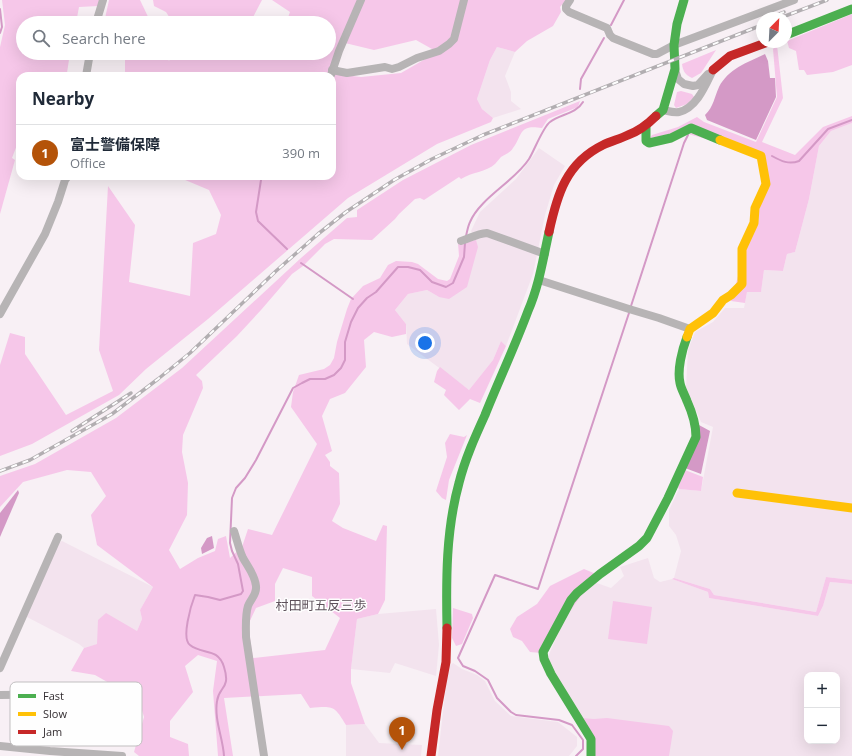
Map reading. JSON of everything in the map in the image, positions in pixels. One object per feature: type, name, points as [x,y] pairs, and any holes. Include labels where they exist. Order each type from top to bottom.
[{"type":"street","points":[[98,16],[103,0]]},
{"type":"street","points":[[332,72],[361,0]]},
{"type":"street","points":[[336,73],[347,73],[385,67],[392,69],[439,51],[454,39],[464,0]]},
{"type":"street","points":[[570,0],[566,6],[566,9],[607,28],[613,38],[653,54],[658,54],[674,46],[794,0]]},
{"type":"street","points":[[684,0],[677,24],[674,46],[675,69],[678,79],[684,84],[693,86],[698,85],[730,56],[756,46]]},
{"type":"street","points":[[792,33],[852,9]]},
{"type":"street","points":[[87,72],[89,60]]},
{"type":"street","points":[[431,756],[437,710],[446,662],[446,577],[453,507],[459,482],[471,448],[529,310],[539,280],[558,194],[570,172],[589,152],[604,144],[629,135],[646,125],[663,110],[675,69]]},
{"type":"street","points":[[663,110],[680,112],[692,104],[704,90],[713,70]]},
{"type":"street","points":[[591,756],[591,739],[551,674],[544,659],[543,652],[565,609],[578,593],[600,574],[639,546],[647,538],[660,515],[696,437],[692,412],[680,385],[679,378],[682,349],[690,329],[706,319],[723,300],[731,295],[742,284],[742,250],[754,223],[755,208],[766,184],[761,156],[691,128],[672,137],[649,143],[646,140],[646,125]]},
{"type":"street","points":[[0,314],[45,234],[65,180]]},
{"type":"street","points":[[461,240],[477,234],[487,233],[545,254]]},
{"type":"street","points":[[539,280],[690,329]]},
{"type":"street","points":[[737,492],[852,508]]},
{"type":"street","points":[[234,532],[239,548],[254,576],[256,585],[256,593],[248,606],[246,618],[246,637],[264,756]]},
{"type":"street","points":[[0,668],[58,537]]},
{"type":"street","points":[[0,695],[10,695]]},
{"type":"street","points":[[0,746],[50,754],[122,756]]},
{"type":"shaded area","points":[[2,0],[100,0],[98,6],[79,7],[77,16],[16,16],[16,60],[69,60],[67,72],[16,72],[16,148],[12,158],[15,160],[0,214],[0,47],[5,25]]},
{"type":"shaded area","points":[[109,0],[140,0],[148,16],[106,16]]},
{"type":"shaded area","points":[[153,0],[262,0],[254,16],[169,16],[166,12],[154,6]]},
{"type":"shaded area","points":[[272,0],[566,0],[560,7],[561,12],[553,26],[527,41],[515,52],[497,47],[490,60],[477,99],[482,109],[493,118],[491,122],[437,144],[348,198],[208,319],[146,369],[119,395],[32,444],[0,456],[0,365],[10,333],[25,337],[25,354],[66,415],[113,391],[99,350],[108,186],[135,225],[129,282],[190,296],[193,243],[216,234],[221,215],[209,190],[185,180],[336,180],[336,74],[361,77],[401,73],[427,58],[432,49],[416,40],[374,50],[345,43],[336,72],[125,72],[125,60],[336,60],[336,16],[289,16],[290,12]]},
{"type":"shaded area","points":[[852,14],[852,65],[833,72],[807,75],[804,70],[799,70],[796,51],[789,48],[792,48],[792,39]]},
{"type":"shaded area","points":[[497,47],[515,52],[505,76],[511,92],[511,101],[521,109],[493,118],[482,109],[477,99],[490,60]]},
{"type":"shaded area","points":[[777,48],[783,98],[762,142],[795,155],[823,127],[852,116],[852,123],[831,131],[819,146],[809,199],[795,252],[787,254],[783,271],[764,270],[761,292],[747,292],[745,303],[731,301],[746,248],[758,223],[764,155],[681,132],[650,138],[652,135],[678,127],[697,117],[704,122],[756,142],[777,97],[773,49]]},
{"type":"shaded area","points":[[716,50],[701,73],[692,78],[688,76],[683,69],[682,64]]},
{"type":"shaded area","points":[[765,54],[768,61],[770,78],[775,78],[776,97],[756,140],[707,120],[705,115],[712,105],[719,87],[728,75],[745,63]]},
{"type":"shaded area","points":[[681,91],[692,94],[694,97],[687,104],[676,108],[674,105],[677,92]]},
{"type":"shaded area","points":[[580,101],[578,107],[548,119],[542,128],[534,127],[525,129],[512,150],[501,157],[491,167],[461,179],[459,177],[424,200],[420,198],[415,199],[372,240],[334,239],[325,244],[303,266],[292,274],[237,336],[196,375],[202,381],[203,388],[183,435],[182,452],[188,483],[187,515],[169,550],[180,569],[198,558],[215,551],[218,539],[226,536],[230,558],[242,547],[248,529],[272,535],[317,444],[291,407],[293,392],[299,375],[324,369],[330,365],[334,358],[337,342],[351,299],[363,286],[380,278],[388,265],[396,261],[418,264],[438,279],[447,281],[450,279],[459,256],[458,243],[476,240],[478,247],[467,287],[449,299],[439,297],[427,290],[408,294],[395,310],[406,324],[406,334],[392,337],[374,332],[364,340],[366,367],[345,393],[330,399],[322,416],[332,451],[325,455],[330,462],[330,466],[339,473],[340,504],[332,521],[343,528],[376,541],[383,525],[387,526],[385,600],[378,614],[357,619],[351,669],[351,683],[365,724],[346,725],[339,714],[332,708],[310,708],[301,694],[224,698],[233,756],[218,756],[213,691],[217,661],[198,655],[185,666],[193,692],[170,721],[170,737],[188,744],[189,756],[139,756],[134,752],[136,746],[142,746],[142,724],[144,717],[142,710],[142,682],[107,682],[95,675],[71,671],[84,648],[97,644],[98,620],[106,613],[137,631],[142,619],[140,610],[153,587],[97,545],[91,515],[106,496],[91,472],[67,470],[23,482],[0,507],[0,476],[35,464],[116,418],[182,368],[301,258],[347,218],[357,217],[357,210],[403,180],[471,145]],"holes":[[[283,568],[312,577],[312,596],[340,618],[325,650],[253,658],[248,625],[256,608],[275,601],[275,584]]]},
{"type":"shaded area","points":[[852,123],[852,580],[826,577],[816,612],[714,595],[710,589],[674,578],[681,551],[676,535],[669,526],[669,510],[679,489],[701,491],[713,427],[701,422],[686,387],[688,350],[695,332],[713,322],[725,308],[744,308],[747,292],[761,291],[764,270],[783,271],[787,254],[795,252],[809,199],[819,146],[831,131]]},
{"type":"shaded area","points":[[539,148],[565,166],[554,185],[545,215],[533,274],[506,346],[501,341],[493,360],[469,390],[407,344],[406,324],[395,310],[408,294],[427,290],[439,297],[476,240],[471,231],[480,212],[516,179]]},
{"type":"shaded area","points":[[501,341],[506,346],[480,403],[470,399],[459,410],[444,395],[446,390],[434,382],[437,371],[440,367],[469,390],[493,360]]},
{"type":"shaded area","points":[[699,425],[710,431],[701,474],[685,468]]},
{"type":"shaded area","points":[[450,434],[464,437],[467,435],[449,480],[446,500],[436,491],[447,457],[445,443]]},
{"type":"shaded area","points":[[685,470],[703,477],[701,491],[679,489],[678,487]]},
{"type":"shaded area","points":[[18,490],[19,493],[0,537],[0,513]]},
{"type":"shaded area","points":[[212,536],[214,548],[202,554],[201,548],[207,538]]},
{"type":"shaded area","points":[[62,541],[153,587],[140,610],[142,619],[137,631],[98,620],[98,644],[84,648],[25,616],[56,544]]},
{"type":"shaded area","points":[[648,558],[654,578],[660,582],[672,579],[708,592],[709,598],[818,616],[823,606],[830,582],[852,584],[852,756],[594,756],[547,659],[571,604],[594,582],[611,588],[624,576],[620,567]]},
{"type":"shaded area","points":[[584,569],[596,574],[541,653],[530,652],[522,641],[513,637],[510,629],[517,617],[537,604],[550,586]]},
{"type":"shaded area","points":[[826,577],[852,580],[852,584],[830,582],[823,606],[818,616],[709,598],[708,592],[672,579],[674,578],[710,589],[714,595],[816,612]]},
{"type":"shaded area","points":[[613,601],[652,607],[647,644],[608,639]]},
{"type":"shaded area","points":[[453,608],[472,614],[473,618],[462,644],[456,646],[452,638]]},
{"type":"shaded area","points":[[436,609],[439,645],[436,676],[395,663],[390,673],[351,669],[357,619],[378,614]]},
{"type":"shaded area","points":[[453,663],[462,669],[477,675],[485,681],[495,701],[511,716],[558,722],[577,737],[577,746],[569,756],[438,756],[448,667]]},
{"type":"shaded area","points":[[581,718],[607,718],[669,726],[673,731],[669,756],[594,756]]},
{"type":"shaded area","points":[[365,724],[379,743],[422,745],[421,756],[346,756],[346,725]]},
{"type":"waterway","points":[[611,25],[624,0]]},
{"type":"waterway","points":[[0,9],[2,27],[0,33]]},
{"type":"waterway","points":[[580,89],[581,79],[604,38]]},
{"type":"waterway","points":[[466,236],[469,224],[475,213],[489,197],[523,167],[529,159],[547,125],[554,119],[576,109],[583,102]]},
{"type":"waterway","points":[[772,156],[782,161],[799,161],[828,129],[852,120]]},
{"type":"waterway","points":[[631,306],[684,143],[688,135]]},
{"type":"waterway","points":[[261,180],[256,212],[258,221],[287,249]]},
{"type":"waterway","points":[[224,756],[216,708],[218,696],[226,679],[224,667],[218,657],[214,654],[190,645],[187,642],[186,636],[189,614],[195,595],[220,600],[241,594],[243,591],[238,564],[230,543],[232,498],[236,488],[245,478],[256,460],[293,388],[310,379],[325,379],[334,375],[341,368],[345,360],[345,342],[351,322],[358,308],[367,298],[376,292],[398,267],[408,267],[420,270],[432,282],[446,287],[453,283],[464,257],[465,243]]},
{"type":"waterway","points":[[301,263],[353,299]]},
{"type":"waterway","points":[[576,756],[583,749],[583,740],[572,725],[559,720],[516,715],[497,698],[488,680],[475,671],[463,666],[458,658],[495,575],[538,589],[629,313]]},
{"type":"railway","points":[[792,13],[827,0]]},
{"type":"railway","points":[[0,471],[30,460],[112,414],[190,353],[276,271],[318,234],[346,212],[394,180],[432,159],[483,135],[756,27]]},
{"type":"railway","points":[[72,431],[131,393]]},
{"type":"traffic: fast","points":[[656,116],[663,110],[675,69],[674,45],[677,24],[684,0]]},
{"type":"traffic: fast","points":[[792,33],[852,9]]},
{"type":"traffic: fast","points":[[646,125],[646,141],[649,143],[671,138],[691,128],[720,140]]},
{"type":"traffic: fast","points":[[447,628],[447,573],[449,537],[459,483],[470,448],[532,302],[549,232]]},
{"type":"traffic: fast","points":[[591,756],[591,739],[551,674],[544,659],[543,652],[571,600],[577,593],[600,574],[639,546],[647,538],[668,498],[696,437],[691,409],[681,388],[679,378],[680,360],[687,337]]},
{"type":"traffic: slow","points":[[687,337],[690,329],[713,313],[723,300],[731,295],[742,284],[742,249],[754,223],[755,208],[766,184],[761,156],[720,140]]},
{"type":"traffic: slow","points":[[737,493],[852,508]]},
{"type":"traffic: jam","points":[[713,70],[730,56],[756,46]]},
{"type":"traffic: jam","points":[[549,232],[556,205],[565,181],[580,161],[590,152],[603,145],[640,129],[656,116]]},
{"type":"traffic: jam","points":[[431,756],[437,710],[446,662],[447,628]]},
{"type":"place","name":"富士警備保障","points":[[402,750]]},
{"type":"district","name":"村田町五反三歩","points":[[321,605]]}]
